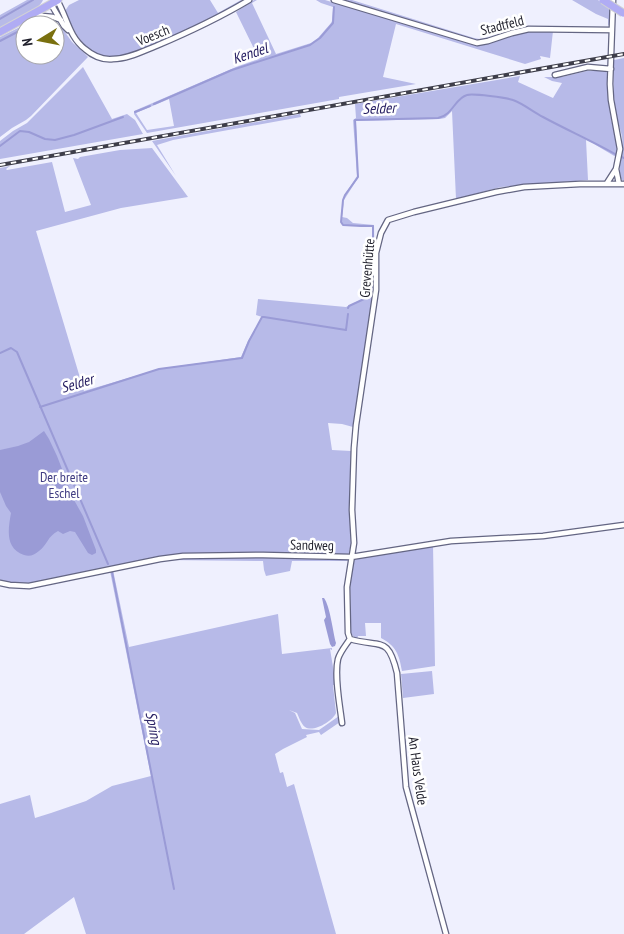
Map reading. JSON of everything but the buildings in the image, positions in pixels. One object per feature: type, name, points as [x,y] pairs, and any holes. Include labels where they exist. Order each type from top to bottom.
[{"type":"main road","points":[[603,0],[624,13]]},
{"type":"main road","points":[[30,15],[55,1]]},
{"type":"main road","points":[[0,32],[15,24]]},
{"type":"street","name":"Voesch","points":[[65,27],[79,44],[93,55],[106,59],[120,58],[140,52],[198,28],[249,0]]},
{"type":"street","name":"Stadtfeld","points":[[334,0],[477,43],[528,29],[612,30]]},
{"type":"street","points":[[607,184],[616,169],[620,148],[611,100],[613,0]]},
{"type":"street","name":"Voesch","points":[[55,1],[62,8],[70,31]]},
{"type":"street","name":"Voesch","points":[[55,1],[59,15]]},
{"type":"street","points":[[555,75],[588,67],[611,69]]},
{"type":"street","points":[[616,169],[621,184]]},
{"type":"street","name":"Grevenhütte","points":[[351,557],[354,542],[353,492],[356,425],[376,290],[376,253],[381,233],[388,220],[496,192],[524,187],[621,184]]},
{"type":"street","name":"Sandweg","points":[[0,583],[29,586],[183,556],[351,557],[451,541],[543,536],[624,524]]},
{"type":"street","points":[[342,723],[337,667],[338,658],[350,639],[348,633],[347,587],[351,557]]},
{"type":"street","name":"An Haus Velde","points":[[350,639],[381,644],[389,650],[394,660],[397,673],[406,787],[446,934]]},
{"type":"green space","points":[[27,0],[43,0],[31,12],[25,15],[15,15],[15,20],[0,28],[0,15]]},
{"type":"green space","points":[[79,0],[210,0],[218,13],[241,0],[245,0],[184,32],[132,53],[107,56],[89,49],[82,42],[70,22],[65,11],[69,5]]},
{"type":"green space","points":[[257,0],[252,3],[276,54],[311,43],[331,23],[333,7],[316,0],[325,0],[471,44],[487,42],[518,33],[553,31],[550,58],[540,56],[541,59],[525,64],[396,24],[383,77],[416,84],[147,133],[134,114],[134,111],[259,59],[236,12]],"holes":[[[169,99],[174,126],[147,130],[136,113]]]},
{"type":"green space","points":[[340,0],[352,0],[485,40],[473,40]]},
{"type":"green space","points":[[572,0],[598,0],[608,7],[609,0],[611,0],[610,23],[608,26],[608,19]]},
{"type":"green space","points":[[15,30],[15,65],[65,65],[65,32],[88,57],[31,116],[0,137],[0,37]]},
{"type":"green space","points":[[624,58],[624,181],[621,179],[620,174],[622,137],[617,121],[613,82],[614,60]]},
{"type":"green space","points":[[83,67],[112,119],[127,114],[135,120],[143,134],[0,159],[0,141],[27,123]]},
{"type":"green space","name":"Der breite Eschel","points":[[587,71],[606,71],[608,75],[611,118],[618,147],[616,157],[586,140],[588,180],[501,187],[456,199],[452,111],[445,118],[440,119],[356,121],[358,178],[344,200],[342,217],[347,218],[353,223],[374,225],[375,289],[353,427],[328,423],[332,450],[351,451],[351,545],[348,556],[190,554],[29,584],[0,581],[0,168],[10,166],[7,170],[52,162],[65,212],[91,205],[73,158],[78,159],[80,157],[120,150],[152,148],[188,197],[121,208],[36,231],[84,391],[159,369],[241,357],[262,317],[256,315],[258,299],[346,307],[369,296],[373,291],[372,227],[343,225],[341,222],[344,196],[357,176],[353,120],[356,118],[355,104],[520,76],[518,82],[553,98],[562,83],[544,77],[562,77]]},
{"type":"green space","points":[[300,114],[301,117],[173,140],[157,145],[176,176],[152,141]]},
{"type":"green space","points":[[433,544],[435,666],[402,671],[396,651],[381,638],[381,623],[365,623],[366,636],[358,636],[357,639],[351,633],[350,584],[353,560]]},
{"type":"green space","points":[[201,557],[347,559],[348,561],[292,561],[290,571],[266,576],[263,561],[166,560]]},
{"type":"green space","points":[[113,570],[129,647],[278,614],[282,654],[332,648],[332,650],[330,649],[336,685],[333,685],[336,713],[334,716],[318,727],[309,728],[302,724],[297,713],[289,710],[295,713],[302,729],[319,730],[339,716],[340,722],[321,735],[319,732],[306,735],[307,737],[275,754],[280,773],[283,772],[287,787],[294,784],[336,934],[86,934],[74,897],[24,934],[0,934],[0,804],[30,795],[35,818],[86,801],[112,786],[151,776],[110,571]]},
{"type":"green space","points":[[432,671],[434,694],[403,698],[401,674]]},
{"type":"shaded area","points":[[44,431],[57,456],[74,500],[83,516],[96,550],[96,553],[92,555],[88,553],[75,532],[70,531],[63,534],[58,531],[39,551],[30,556],[18,552],[9,538],[11,513],[0,492],[0,450],[29,442]]},
{"type":"shaded area","points":[[322,598],[324,598],[328,607],[336,643],[332,647],[324,620],[326,617]]},
{"type":"waterway","points":[[0,19],[33,0]]},
{"type":"waterway","name":"Kendel","points":[[154,104],[232,70],[310,45],[320,38],[333,23],[334,7]]},
{"type":"waterway","points":[[0,41],[15,33]]},
{"type":"waterway","name":"Selder","points":[[348,308],[364,299],[373,291],[373,226],[343,225],[341,222],[343,200],[358,177],[355,120],[438,118],[447,114],[460,99],[467,95],[490,96],[517,102],[615,154]]},
{"type":"waterway","name":"Kendel","points":[[135,112],[150,106]]},
{"type":"waterway","name":"Kendel","points":[[0,146],[20,131],[29,132],[45,139],[55,140],[123,117]]},
{"type":"waterway","name":"Selder","points":[[40,407],[159,369],[242,358],[262,317],[346,330],[348,314]]},
{"type":"waterway","name":"Spring","points":[[0,353],[11,348],[17,352],[108,564]]},
{"type":"waterway","name":"Spring","points":[[112,572],[174,889]]},
{"type":"railway","points":[[0,165],[624,54]]}]
